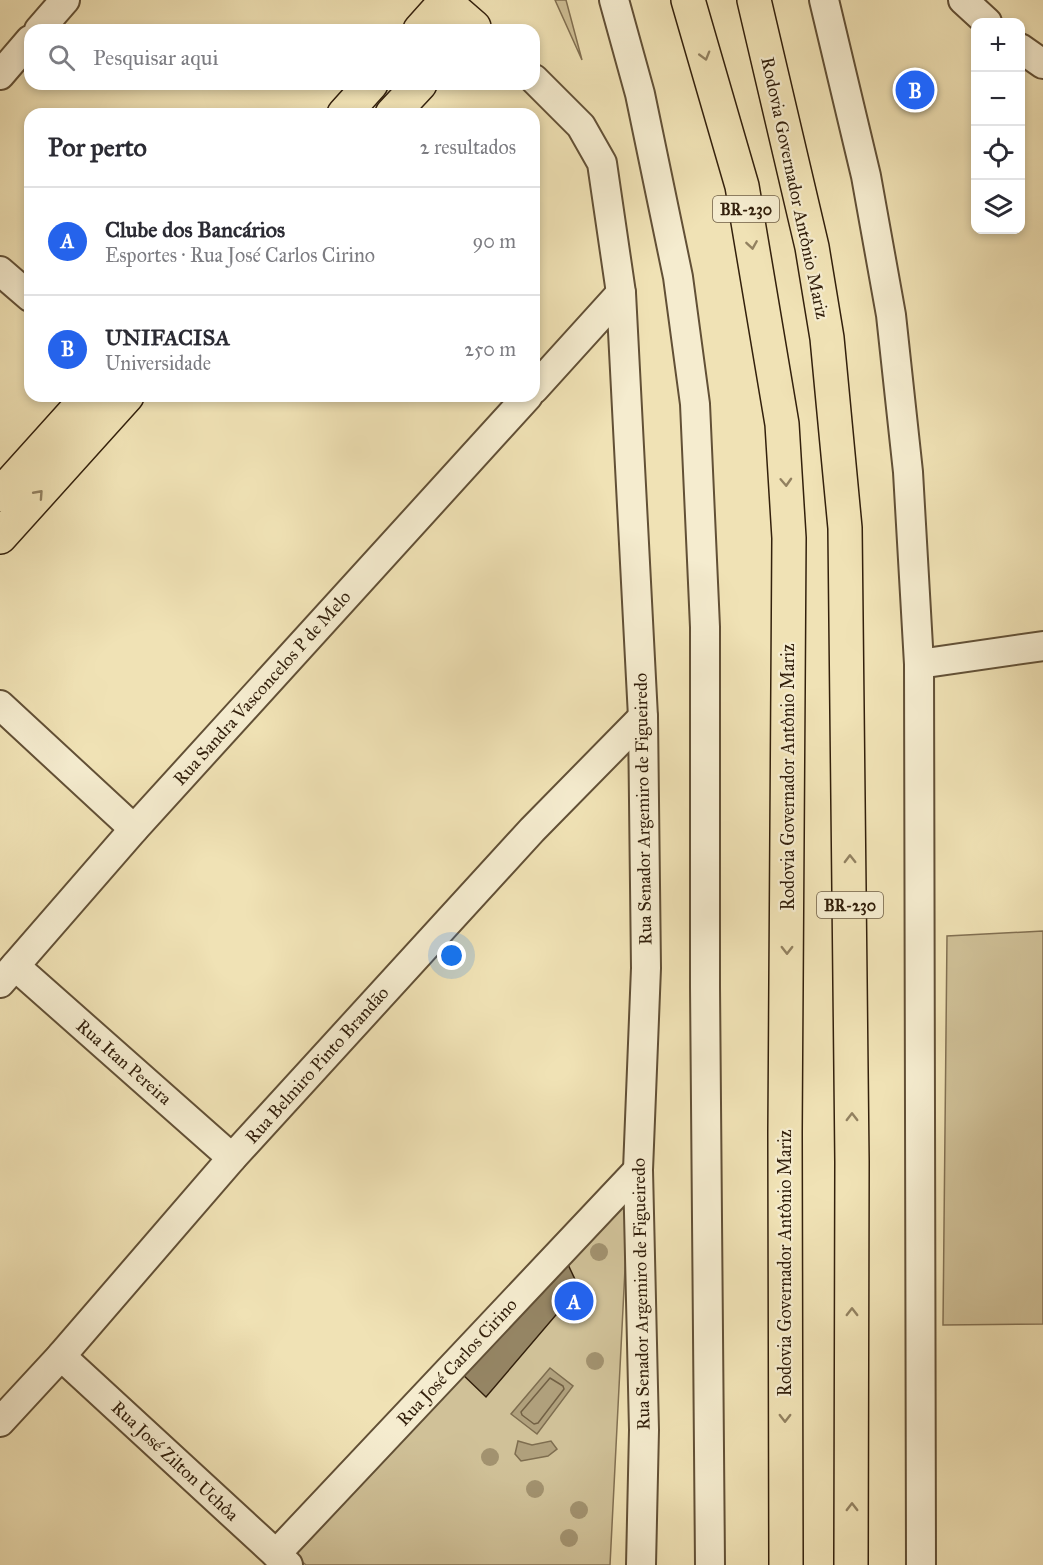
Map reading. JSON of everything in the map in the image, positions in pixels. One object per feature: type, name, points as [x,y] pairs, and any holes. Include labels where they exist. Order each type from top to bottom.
[{"type":"main road","name":"Rodovia Governador Antônio Mariz","points":[[688,0],[742,186],[782,424],[789,538],[785,1133],[786,1565]]},
{"type":"main road","name":"Rodovia Governador Antônio Mariz","points":[[754,0],[812,247],[827,338],[845,528],[852,1162],[851,1565]]},
{"type":"main road","points":[[425,24],[444,1],[469,24]]},
{"type":"main road","points":[[349,108],[366,90]]},
{"type":"main road","points":[[398,108],[414,90]]},
{"type":"main road","points":[[0,495],[84,402]]},
{"type":"main road","points":[[0,537],[122,402]]},
{"type":"street","points":[[44,24],[64,0]]},
{"type":"street","points":[[614,0],[640,94],[678,277],[695,404],[705,627],[705,987],[710,1565]]},
{"type":"street","points":[[824,0],[866,176],[891,315],[908,472],[918,664],[921,1565]]},
{"type":"street","points":[[963,0],[983,18]]},
{"type":"street","points":[[0,75],[24,47]]},
{"type":"street","points":[[1025,51],[1043,64]]},
{"type":"street","name":"Rua Senador Argemiro de Figueiredo","points":[[540,85],[581,126],[602,163],[621,293],[643,717],[646,968],[638,1170],[644,1430],[641,1565]]},
{"type":"street","points":[[0,271],[24,292]]},
{"type":"street","points":[[540,382],[621,293]]},
{"type":"street","name":"Rua Sandra Vasconcelos P de Melo","points":[[8,975],[134,829],[523,402]]},
{"type":"street","points":[[918,664],[1043,646]]},
{"type":"street","points":[[0,705],[134,829]]},
{"type":"street","name":"Rua Belmiro Pinto Brandão","points":[[0,1422],[61,1356],[232,1158],[532,830],[643,717]]},
{"type":"street","name":"Rua Itan Pereira","points":[[8,975],[232,1158]]},
{"type":"street","name":"Rua José Carlos Cirino","points":[[282,1559],[638,1170]]},
{"type":"street","name":"Rua José Zilton Uchôa","points":[[61,1356],[282,1559]]},
{"type":"shaded area","points":[[555,0],[566,0],[582,60]]},
{"type":"shaded area","points":[[1043,931],[1043,1324],[943,1325],[947,936]]},
{"type":"shaded area","points":[[629,1190],[610,1565],[306,1565],[291,1552]]},
{"type":"water","points":[[550,1368],[573,1386],[537,1434],[511,1414]]},
{"type":"water","points":[[518,1441],[532,1445],[551,1441],[557,1449],[548,1456],[521,1461],[515,1454]]},
{"type":"building","points":[[565,1258],[579,1288],[486,1397],[458,1370]]},
{"type":"place","name":"UNIFACISA","points":[[915,90]]},
{"type":"place","name":"Clube dos Bancários","points":[[574,1301]]}]
